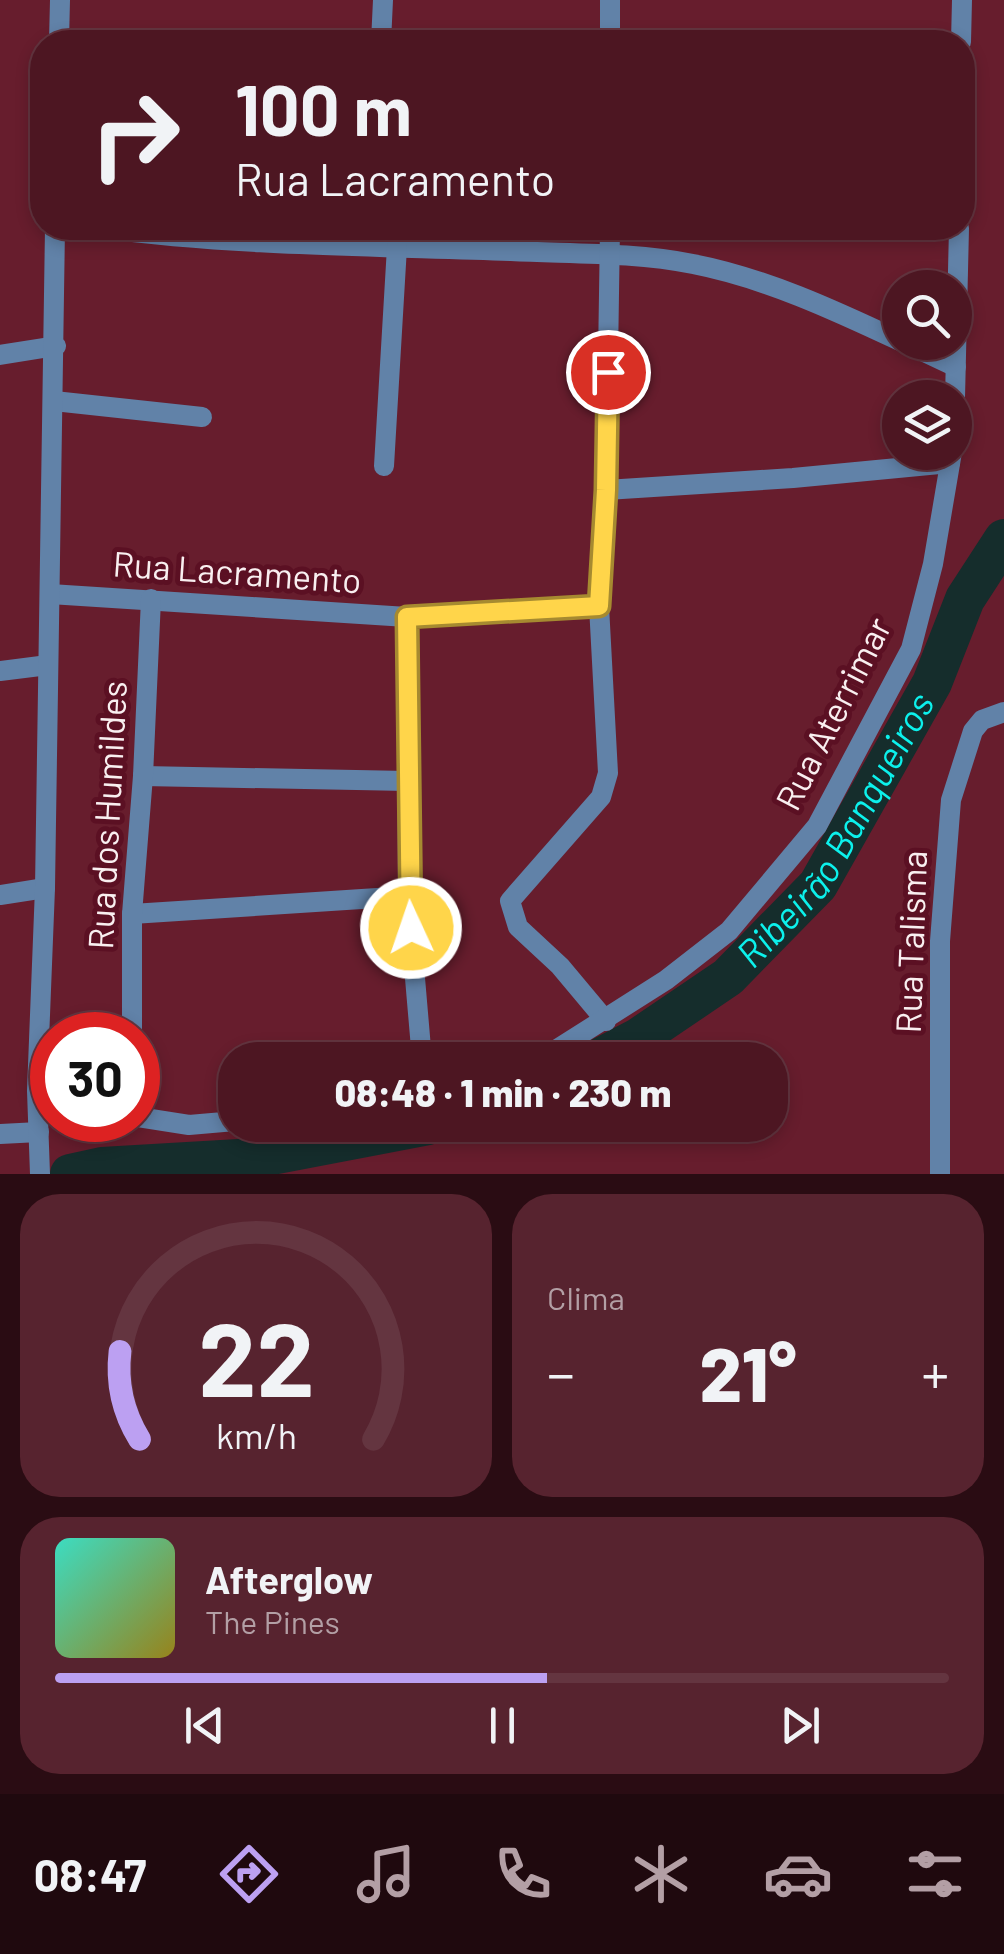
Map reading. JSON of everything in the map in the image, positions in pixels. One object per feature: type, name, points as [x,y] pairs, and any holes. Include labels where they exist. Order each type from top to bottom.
[{"type":"street","points":[[59,30],[60,0]]},
{"type":"street","points":[[382,30],[383,0]]},
{"type":"street","points":[[610,0],[610,30]]},
{"type":"street","points":[[961,30],[962,0]]},
{"type":"street","points":[[44,1012],[55,240]]},
{"type":"street","points":[[384,466],[384,240],[692,264],[763,283],[882,334]]},
{"type":"street","points":[[606,1021],[560,966],[518,927],[510,901],[601,797],[608,774],[599,606],[606,490],[610,240]]},
{"type":"street","points":[[956,380],[959,240]]},
{"type":"street","points":[[0,355],[56,346]]},
{"type":"street","points":[[941,360],[956,367]]},
{"type":"street","points":[[54,401],[202,417]]},
{"type":"street","points":[[606,490],[793,478],[882,467]]},
{"type":"street","name":"Rua Aterrimar","points":[[570,1042],[606,1021],[729,931],[818,826],[911,649],[933,564],[949,470]]},
{"type":"street","name":"Rua Lacramento","points":[[50,594],[407,617],[599,606]]},
{"type":"street","name":"Rua dos Humildes","points":[[132,1012],[132,914],[143,776],[150,598]]},
{"type":"street","points":[[407,617],[408,896],[420,1042]]},
{"type":"street","points":[[0,671],[48,666]]},
{"type":"street","name":"Rua Talisma","points":[[940,1174],[940,941],[951,800],[972,731],[982,720],[1004,712]]},
{"type":"street","points":[[143,776],[407,781]]},
{"type":"street","points":[[0,894],[45,888]]},
{"type":"street","points":[[132,914],[408,896]]},
{"type":"street","points":[[160,1122],[189,1125],[218,1122]]},
{"type":"street","points":[[0,1134],[30,1126]]},
{"type":"waterway","name":"Ribeirão Banqueiros","points":[[630,1042],[728,977],[818,885],[932,683],[965,599],[1004,539]]},
{"type":"waterway","name":"Ribeirão Banqueiros","points":[[70,1174],[102,1167],[256,1158],[339,1142]]},
{"type":"route","points":[[411,928],[407,617],[599,606],[608,372]]}]
